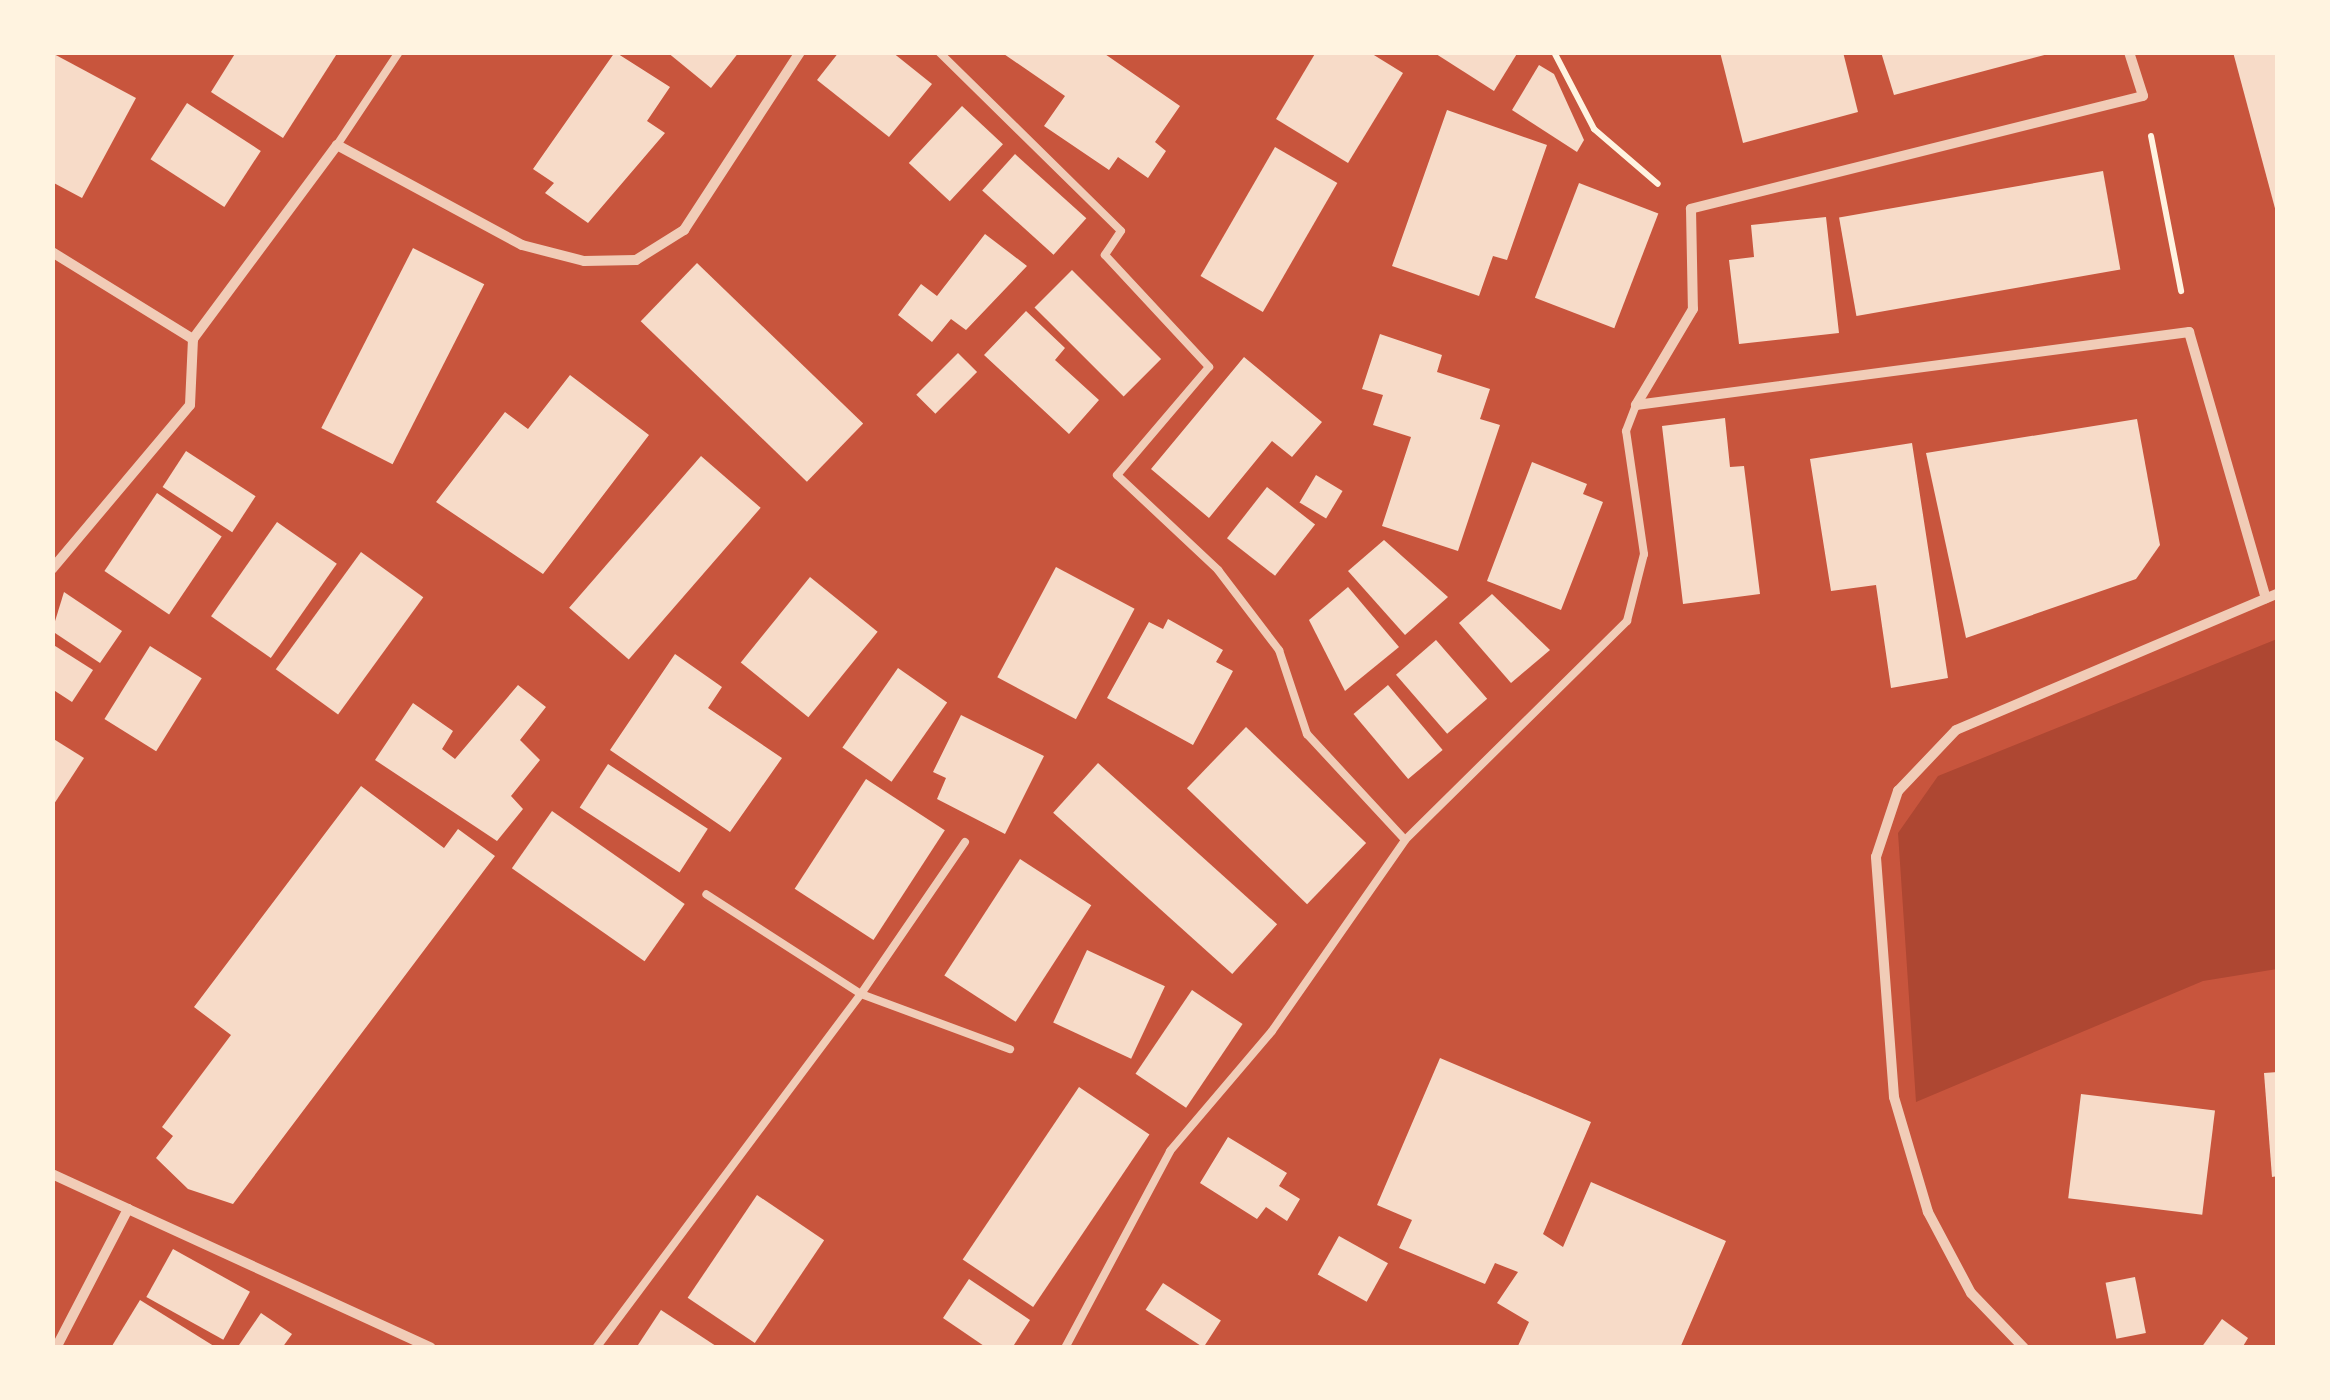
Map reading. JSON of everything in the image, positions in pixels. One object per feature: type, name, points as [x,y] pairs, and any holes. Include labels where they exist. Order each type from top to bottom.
[{"type":"street","points":[[52,570],[145,470],[190,405],[193,339],[337,145],[522,245],[584,261],[636,260],[684,230],[800,52]]},
{"type":"street","points":[[1636,405],[1693,309],[1691,209],[2143,96],[2129,52]]},
{"type":"street","points":[[52,252],[193,339]]},
{"type":"street","points":[[1636,405],[2189,332],[2272,595],[1956,730],[1898,791],[1876,857],[1894,1098],[1928,1212],[1971,1293],[2024,1348]]},
{"type":"street","points":[[52,1174],[431,1348]]},
{"type":"street","points":[[56,1348],[128,1209]]},
{"type":"lane","points":[[337,145],[399,52]]},
{"type":"lane","points":[[939,52],[1121,231],[1105,255],[1209,367],[1117,475],[1218,570],[1279,650],[1307,734],[1405,840]]},
{"type":"lane","points":[[1065,1348],[1170,1150],[1272,1031],[1405,840],[1627,621],[1644,554],[1626,430],[1636,405]]},
{"type":"lane","points":[[596,1348],[861,994],[965,842]]},
{"type":"lane","points":[[706,894],[861,994],[1010,1049]]},
{"type":"path","points":[[1554,52],[1594,128],[1691,209]]},
{"type":"path","points":[[2143,96],[2189,332]]},
{"type":"shaded area","points":[[2277,639],[2277,969],[2203,981],[1916,1102],[1898,833],[1938,776]]},
{"type":"building","points":[[236,52],[338,52],[283,138],[211,92]]},
{"type":"building","points":[[615,52],[670,87],[647,121],[665,133],[588,223],[545,193],[554,183],[533,169]]},
{"type":"building","points":[[667,52],[739,52],[711,88]]},
{"type":"building","points":[[839,52],[892,52],[932,84],[889,137],[817,80]]},
{"type":"building","points":[[1001,52],[1102,52],[1180,106],[1155,142],[1166,151],[1148,178],[1118,157],[1109,170],[1044,126],[1065,96]]},
{"type":"building","points":[[1316,52],[1369,52],[1403,73],[1348,163],[1276,119]]},
{"type":"building","points":[[1433,52],[1518,52],[1494,91]]},
{"type":"building","points":[[1720,52],[1843,52],[1858,112],[1743,143]]},
{"type":"building","points":[[1881,52],[2052,52],[2052,53],[1894,95]]},
{"type":"building","points":[[2233,52],[2278,52],[2276,212]]},
{"type":"building","points":[[52,53],[136,98],[82,198],[52,182]]},
{"type":"building","points":[[1539,65],[1554,74],[1584,140],[1577,152],[1512,110]]},
{"type":"building","points":[[187,103],[261,151],[224,207],[151,159]]},
{"type":"building","points":[[962,106],[1003,144],[950,201],[909,163]]},
{"type":"building","points":[[1447,110],[1547,145],[1507,260],[1493,256],[1479,296],[1392,266]]},
{"type":"building","points":[[1275,147],[1337,183],[1263,312],[1200,276]]},
{"type":"building","points":[[1015,154],[1086,218],[1054,255],[982,190]]},
{"type":"building","points":[[2103,171],[2120,269],[1856,316],[1839,218]]},
{"type":"building","points":[[1579,183],[1658,213],[1614,328],[1535,298]]},
{"type":"building","points":[[1826,217],[1839,333],[1739,344],[1729,260],[1754,257],[1751,225]]},
{"type":"building","points":[[985,234],[1027,266],[966,330],[951,319],[932,342],[898,315],[921,284],[937,296]]},
{"type":"building","points":[[413,248],[484,284],[393,464],[321,428]]},
{"type":"building","points":[[697,263],[863,423],[807,482],[641,321]]},
{"type":"building","points":[[1072,270],[1161,359],[1124,397],[1035,307]]},
{"type":"building","points":[[1026,311],[1065,348],[1055,360],[1099,400],[1069,434],[984,355]]},
{"type":"building","points":[[1380,334],[1442,355],[1437,372],[1490,389],[1480,419],[1500,425],[1458,551],[1382,526],[1411,437],[1373,425],[1383,395],[1362,389]]},
{"type":"building","points":[[958,353],[977,372],[935,414],[916,395]]},
{"type":"building","points":[[1244,357],[1322,422],[1292,457],[1272,441],[1209,518],[1151,469]]},
{"type":"building","points":[[570,375],[649,435],[543,574],[436,502],[505,412],[528,429]]},
{"type":"building","points":[[1725,418],[1730,467],[1744,466],[1760,594],[1683,604],[1662,426]]},
{"type":"building","points":[[2137,419],[2160,545],[2136,579],[1966,638],[1926,453]]},
{"type":"building","points":[[1912,443],[1948,678],[1891,688],[1876,585],[1831,591],[1810,459]]},
{"type":"building","points":[[186,451],[256,496],[232,532],[163,487]]},
{"type":"building","points":[[701,456],[761,508],[629,660],[569,608]]},
{"type":"building","points":[[1532,462],[1587,484],[1583,494],[1603,502],[1561,610],[1487,581]]},
{"type":"building","points":[[1316,475],[1343,491],[1326,518],[1300,502]]},
{"type":"building","points":[[1267,487],[1315,525],[1275,576],[1227,538]]},
{"type":"building","points":[[157,493],[222,537],[169,615],[104,571]]},
{"type":"building","points":[[277,522],[337,564],[271,658],[211,616]]},
{"type":"building","points":[[1384,540],[1448,597],[1405,635],[1348,571]]},
{"type":"building","points":[[361,552],[423,597],[338,715],[276,669]]},
{"type":"building","points":[[1056,567],[1135,609],[1076,719],[997,677]]},
{"type":"building","points":[[810,577],[878,632],[808,717],[741,662]]},
{"type":"building","points":[[1348,587],[1399,647],[1345,691],[1309,620]]},
{"type":"building","points":[[64,592],[122,631],[100,663],[52,631]]},
{"type":"building","points":[[1492,594],[1550,650],[1511,683],[1459,623]]},
{"type":"building","points":[[1168,619],[1223,650],[1216,662],[1233,671],[1193,745],[1107,698],[1149,622],[1163,629]]},
{"type":"building","points":[[1436,640],[1487,699],[1447,734],[1396,675]]},
{"type":"building","points":[[52,644],[93,670],[72,702],[52,689]]},
{"type":"building","points":[[150,646],[202,678],[156,751],[104,719]]},
{"type":"building","points":[[675,654],[722,687],[708,708],[782,758],[730,832],[610,750]]},
{"type":"building","points":[[898,668],[947,702],[892,782],[842,747]]},
{"type":"building","points":[[518,685],[546,707],[520,740],[540,760],[511,796],[523,809],[497,841],[375,760],[413,703],[453,731],[442,749],[455,759]]},
{"type":"building","points":[[1388,685],[1443,750],[1408,779],[1354,714]]},
{"type":"building","points":[[961,715],[1044,756],[1005,834],[937,799],[946,778],[933,772]]},
{"type":"building","points":[[1246,727],[1366,843],[1307,904],[1187,788]]},
{"type":"building","points":[[52,738],[84,758],[52,807]]},
{"type":"building","points":[[1098,763],[1277,924],[1232,974],[1053,813]]},
{"type":"building","points":[[608,764],[708,829],[679,872],[580,808]]},
{"type":"building","points":[[866,779],[945,830],[873,940],[795,889]]},
{"type":"building","points":[[361,786],[444,848],[458,829],[495,856],[233,1204],[188,1189],[156,1158],[173,1136],[162,1127],[231,1035],[194,1007]]},
{"type":"building","points":[[552,811],[685,904],[645,961],[512,868]]},
{"type":"building","points":[[1020,859],[1091,905],[1016,1022],[944,976]]},
{"type":"building","points":[[1087,950],[1165,986],[1131,1059],[1053,1023]]},
{"type":"building","points":[[1192,990],[1243,1024],[1186,1108],[1136,1074]]},
{"type":"building","points":[[1440,1058],[1591,1122],[1543,1234],[1563,1247],[1591,1182],[1726,1241],[1680,1348],[1517,1348],[1529,1322],[1497,1303],[1518,1272],[1495,1263],[1485,1284],[1399,1248],[1412,1220],[1377,1205]]},
{"type":"building","points":[[2278,1072],[2278,1176],[2272,1177],[2264,1073]]},
{"type":"building","points":[[1079,1087],[1149,1135],[1033,1307],[963,1259]]},
{"type":"building","points":[[2081,1094],[2215,1110],[2202,1215],[2068,1198]]},
{"type":"building","points":[[1228,1137],[1287,1173],[1279,1186],[1300,1199],[1287,1221],[1266,1207],[1257,1219],[1200,1183]]},
{"type":"building","points":[[757,1195],[824,1240],[755,1343],[688,1298]]},
{"type":"building","points":[[1339,1236],[1388,1263],[1367,1302],[1318,1274]]},
{"type":"building","points":[[173,1249],[250,1292],[223,1340],[146,1297]]},
{"type":"building","points":[[2135,1277],[2146,1333],[2116,1339],[2106,1283]]},
{"type":"building","points":[[969,1279],[1030,1320],[1012,1348],[987,1348],[943,1318]]},
{"type":"building","points":[[1163,1283],[1221,1321],[1203,1347],[1146,1310]]},
{"type":"building","points":[[140,1300],[217,1348],[112,1346]]},
{"type":"building","points":[[661,1310],[719,1348],[636,1348]]},
{"type":"building","points":[[261,1313],[292,1334],[282,1348],[237,1348]]},
{"type":"building","points":[[2222,1319],[2248,1338],[2242,1348],[2201,1348]]}]
